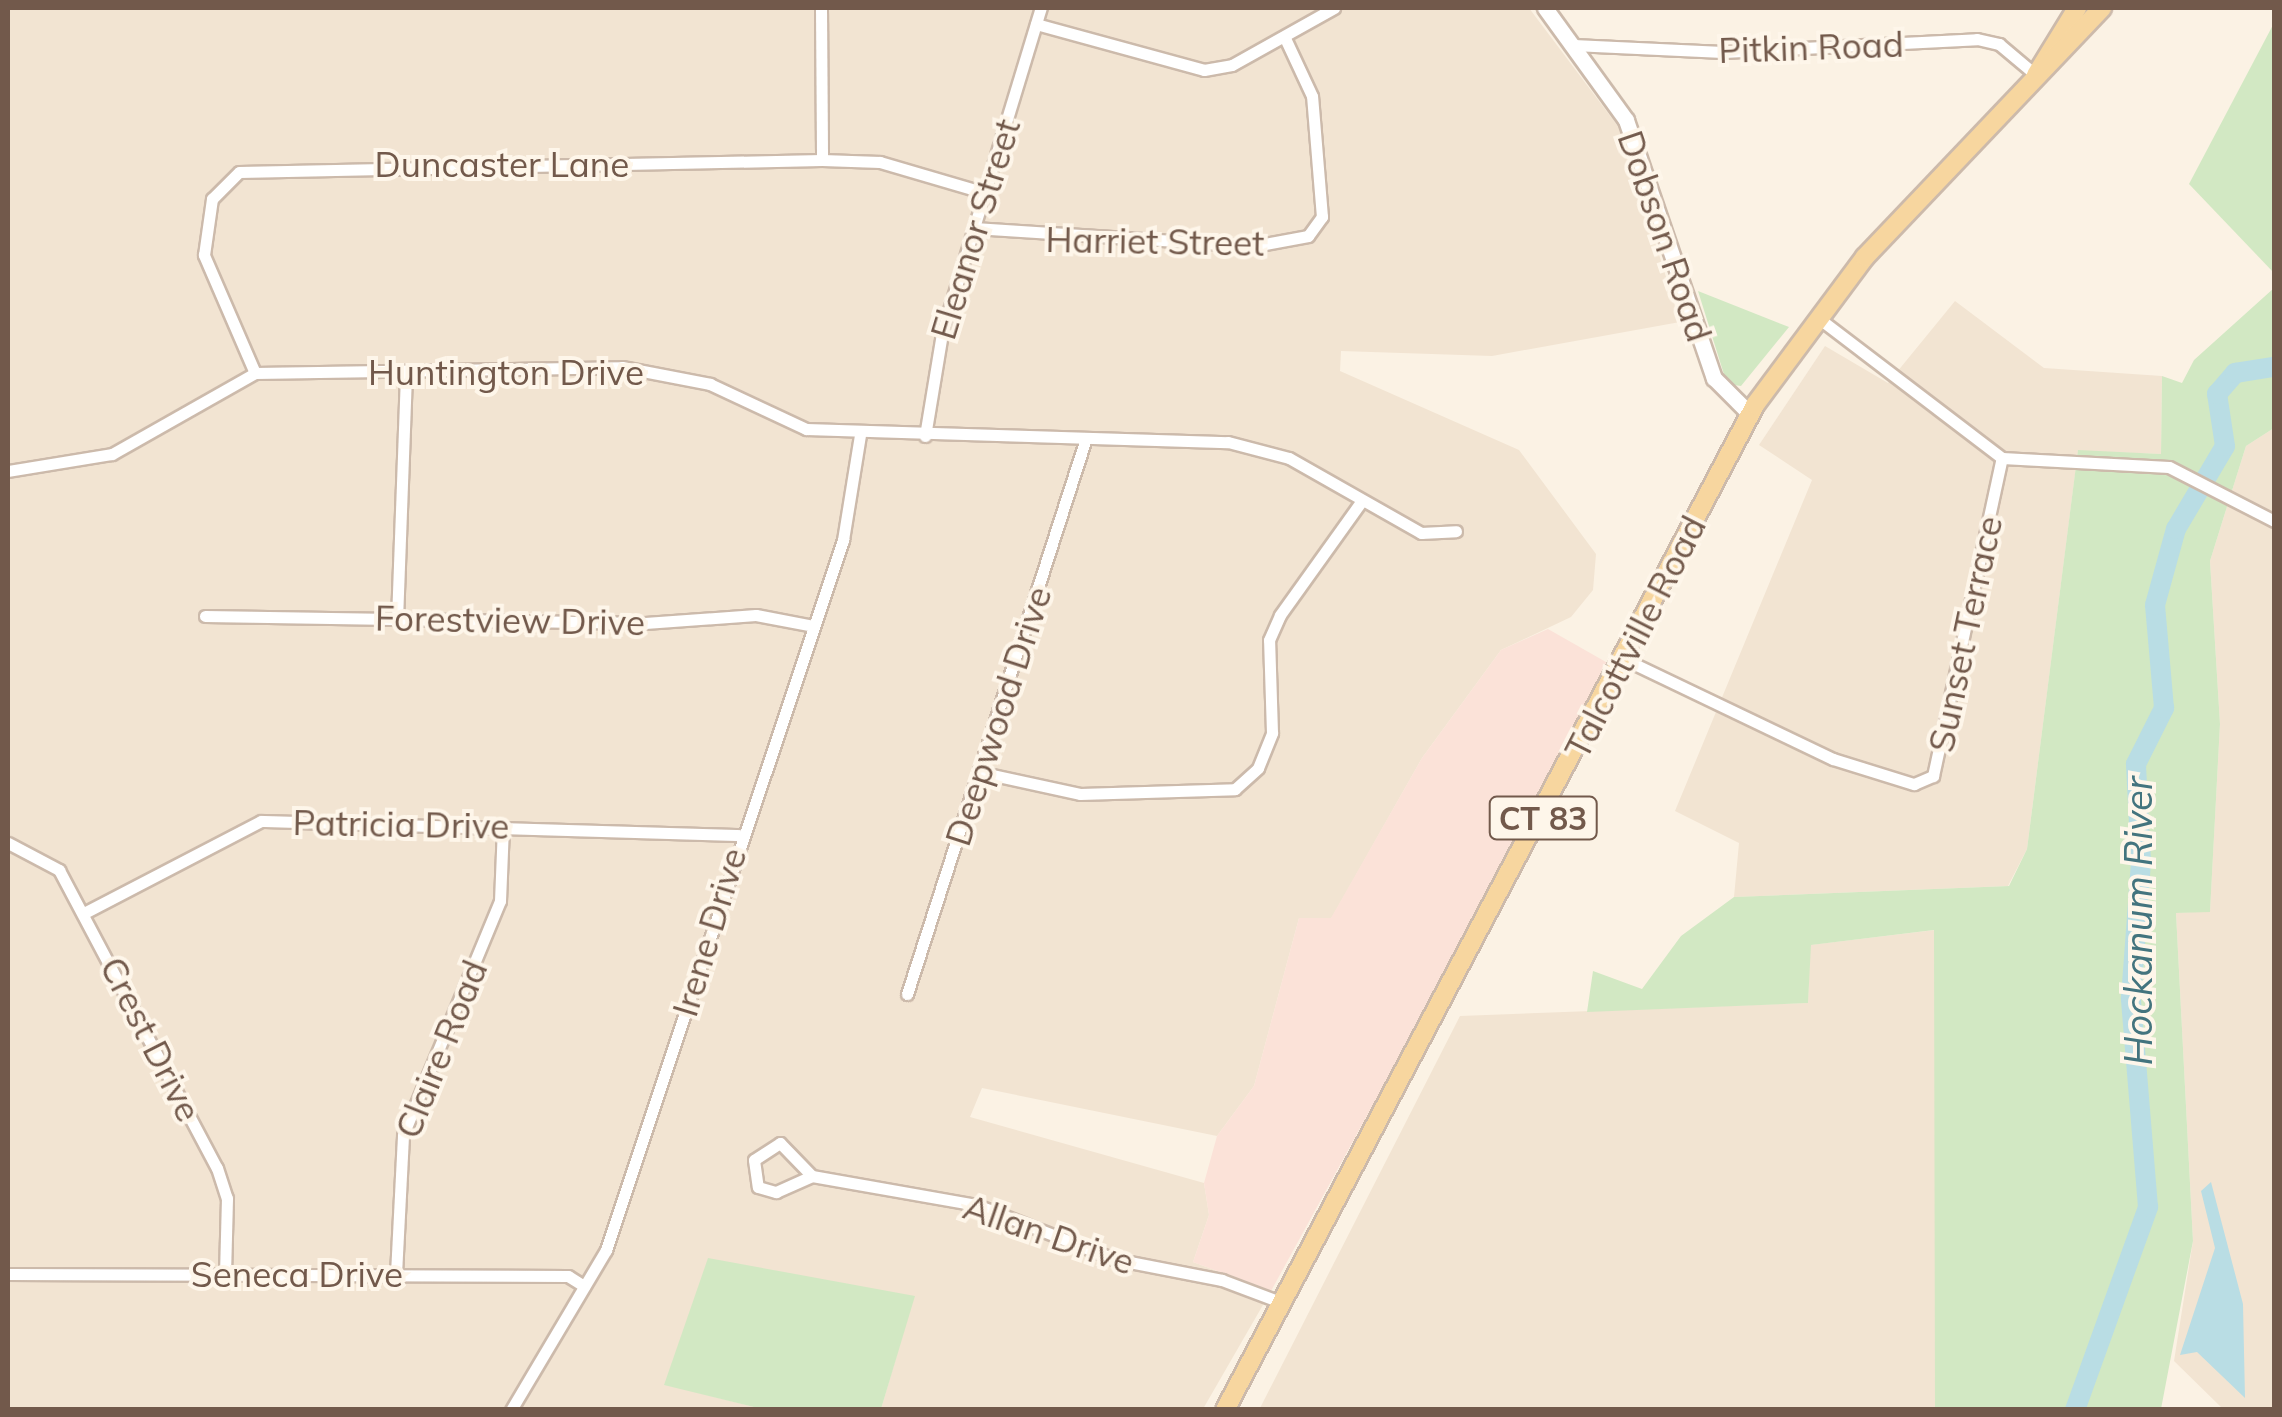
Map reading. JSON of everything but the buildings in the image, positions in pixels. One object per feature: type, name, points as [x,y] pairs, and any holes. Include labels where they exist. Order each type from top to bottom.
[{"type":"main road","name":"Talcottville Road","points":[[2036,76],[2077,8]]},
{"type":"main road","name":"Talcottville Road","points":[[1225,1410],[1626,660],[1750,414],[1817,317],[2102,8]]},
{"type":"street","points":[[821,8],[822,160]]},
{"type":"street","name":"Eleanor Street","points":[[926,436],[942,333],[1041,8]]},
{"type":"street","points":[[1036,24],[1204,70],[1285,38],[1334,8]]},
{"type":"street","name":"Dobson Road","points":[[1545,8],[1626,120],[1714,378],[1750,414]]},
{"type":"street","name":"Harriet Street","points":[[974,228],[1254,246],[1308,236],[1322,217],[1312,96],[1285,38]]},
{"type":"street","name":"Pitkin Road","points":[[1574,45],[1723,52],[1977,39],[1999,44],[2036,76]]},
{"type":"street","name":"Duncaster Lane","points":[[255,373],[204,255],[212,199],[239,172],[822,160],[880,162],[985,192]]},
{"type":"street","points":[[1817,317],[2002,458],[2169,467],[2232,493],[2274,520]]},
{"type":"street","name":"Huntington Drive","points":[[8,471],[112,454],[255,373],[662,371],[806,429],[860,436],[1228,442],[1289,458],[1420,533],[1456,531]]},
{"type":"street","points":[[396,620],[406,372]]},
{"type":"street","name":"Irene Drive","points":[[511,1410],[610,1238],[739,835],[843,540],[860,436]]},
{"type":"street","name":"Deepwood Drive","points":[[907,994],[1086,438]]},
{"type":"street","name":"Sunset Terrace","points":[[1626,660],[1833,759],[1914,784],[1933,776],[2002,458]]},
{"type":"street","points":[[978,772],[1080,794],[1235,789],[1258,768],[1272,733],[1269,640],[1280,615],[1361,502]]},
{"type":"street","name":"Forestview Drive","points":[[205,616],[646,624],[756,614],[813,626]]},
{"type":"street","name":"Patricia Drive","points":[[86,912],[261,821],[739,835]]},
{"type":"street","name":"Claire Road","points":[[396,1274],[400,1146],[500,902],[503,827]]},
{"type":"street","name":"Crest Drive","points":[[8,842],[53,862],[86,912],[218,1168],[227,1198],[225,1274]]},
{"type":"street","name":"Allan Drive","points":[[812,1176],[780,1143],[754,1160],[758,1188],[776,1192],[812,1176],[977,1205],[1114,1259],[1222,1280],[1283,1303]]},
{"type":"street","name":"Seneca Drive","points":[[8,1274],[568,1276],[584,1286]]},
{"type":"shaded area","points":[[8,8],[1529,8],[1620,129],[1680,322],[1492,356],[1341,351],[1340,371],[1519,450],[1596,554],[1593,590],[1571,617],[1501,650],[1422,758],[1331,919],[1299,918],[1254,1086],[1217,1136],[982,1088],[970,1117],[1204,1183],[1209,1215],[1193,1262],[1271,1291],[1203,1409],[881,1409],[914,1296],[664,1384],[762,1409],[8,1410]]},
{"type":"shaded area","points":[[1955,301],[2044,368],[2162,376],[2161,454],[2078,451],[2027,849],[2008,886],[1734,897],[1739,843],[1675,811],[1812,480],[1759,445],[1825,346],[1888,383]]},
{"type":"shaded area","points":[[2274,428],[2274,1409],[2223,1409],[2174,1361],[2193,1241],[2176,913],[2210,911],[2220,724],[2210,561],[2246,446]]},
{"type":"shaded area","points":[[1548,629],[1613,666],[1271,1291],[1193,1262],[1209,1215],[1204,1183],[1217,1136],[1254,1086],[1299,918],[1331,918],[1422,758],[1501,650]]},
{"type":"shaded area","points":[[1935,930],[1935,1409],[1259,1410],[1460,1016],[1808,1003],[1810,945]]},
{"type":"green space","points":[[2274,23],[2274,273],[2189,184]]},
{"type":"green space","points":[[2274,288],[2274,428],[2246,446],[2210,561],[2220,724],[2210,912],[2176,913],[2193,1241],[2161,1409],[1935,1409],[1934,930],[1811,945],[1808,1003],[1587,1012],[1593,971],[1642,989],[1681,936],[1734,897],[2009,886],[2027,849],[2078,450],[2161,454],[2162,376],[2182,383],[2194,360]]},
{"type":"green space","points":[[1698,291],[1789,327],[1741,386],[1727,384]]},
{"type":"green space","points":[[708,1258],[915,1296],[881,1409],[762,1409],[664,1385]]},
{"type":"water","points":[[2211,1182],[2243,1304],[2245,1398],[2197,1352],[2180,1355],[2215,1248],[2201,1191]]},
{"type":"waterway","name":"Hockanum River","points":[[2075,1410],[2148,1207],[2131,998],[2141,861],[2136,764],[2164,708],[2155,605],[2176,529],[2225,446],[2217,394],[2235,373],[2274,367]]}]
